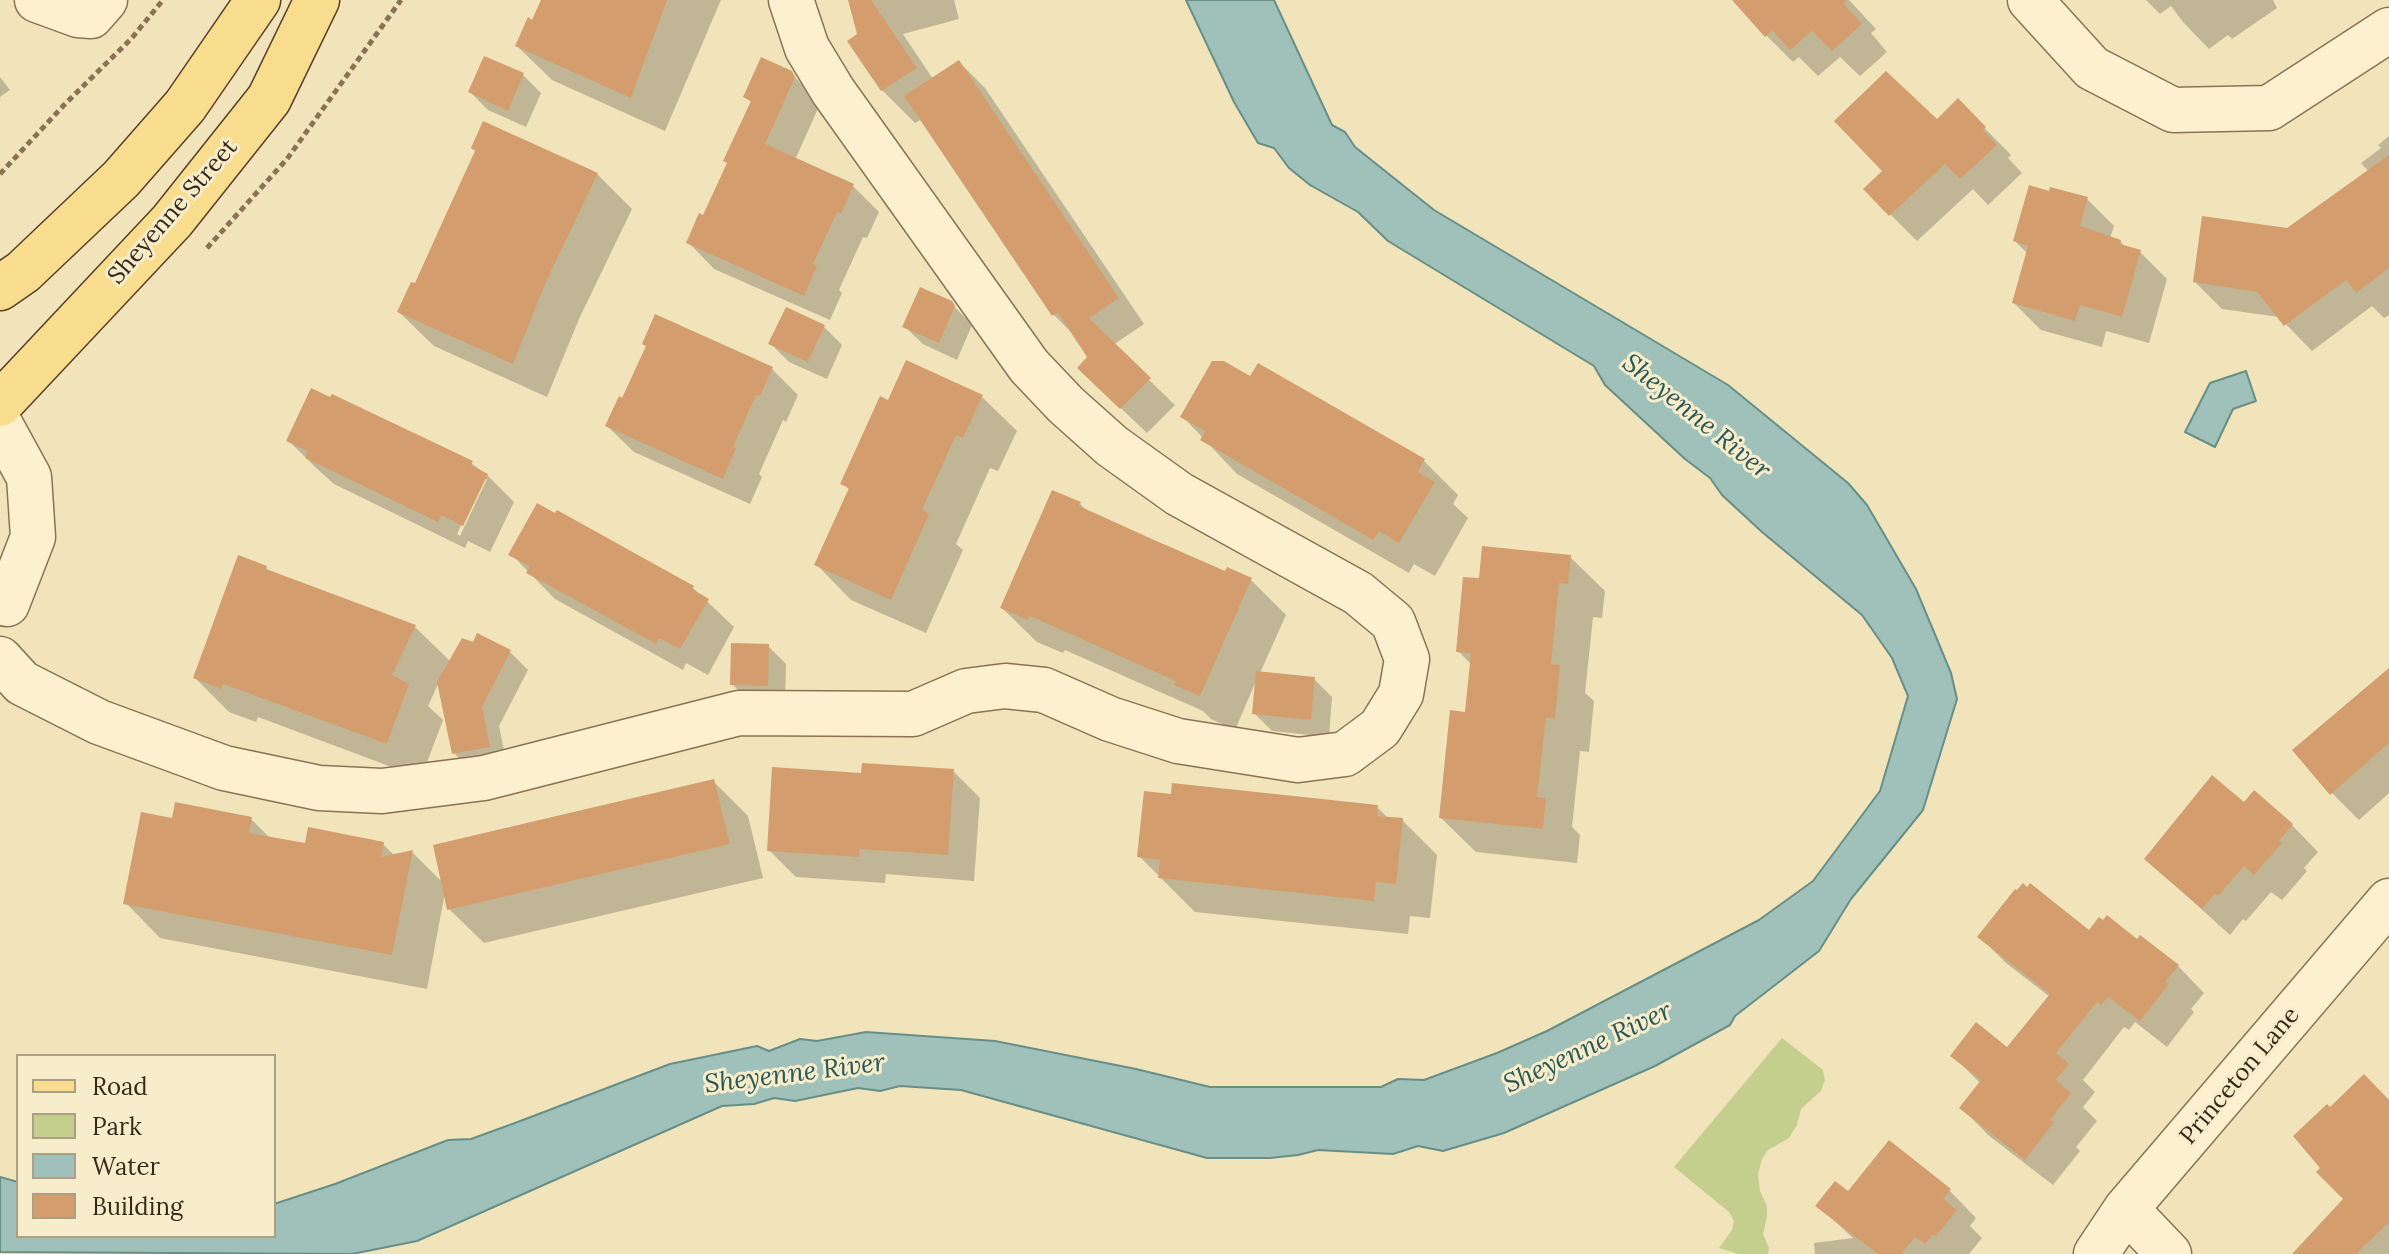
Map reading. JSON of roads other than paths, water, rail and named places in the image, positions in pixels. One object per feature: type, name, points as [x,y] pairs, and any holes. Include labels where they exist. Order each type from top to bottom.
[{"type":"main road","points":[[0,288],[23,272],[121,179],[185,106],[258,0]]},
{"type":"main road","name":"Sheyenne Street","points":[[0,404],[172,221],[269,99],[317,0]]},
{"type":"street","points":[[37,0],[78,15],[91,16],[105,0]]},
{"type":"street","points":[[0,659],[22,683],[99,722],[224,768],[335,789],[382,791],[484,778],[739,713],[913,714],[966,691],[1005,686],[1044,690],[1110,719],[1178,741],[1298,760],[1345,754],[1380,728],[1401,694],[1407,659],[1393,622],[1358,593],[1179,494],[1112,446],[1066,405],[1029,366],[833,91],[807,48],[791,0]]},
{"type":"street","points":[[2030,0],[2092,68],[2173,110],[2269,108],[2389,30]]},
{"type":"street","points":[[0,424],[29,477],[33,537],[2,602]]},
{"type":"street","name":"Princeton Lane","points":[[2096,1254],[2126,1209],[2389,901]]},
{"type":"street","points":[[2126,1209],[2169,1254]]},
{"type":"water","name":"Sheyenne River","points":[[1186,0],[1274,0],[1332,125],[1345,132],[1355,147],[1434,210],[1728,385],[1848,483],[1867,505],[1916,589],[1951,673],[1957,699],[1923,810],[1851,899],[1819,951],[1735,1016],[1730,1025],[1655,1066],[1504,1133],[1443,1151],[1418,1146],[1393,1154],[1318,1150],[1270,1158],[1207,1158],[961,1090],[900,1086],[880,1091],[858,1088],[795,1101],[774,1098],[754,1104],[722,1106],[417,1241],[352,1254],[0,1252],[0,1177],[16,1181],[16,1238],[276,1238],[276,1203],[448,1140],[471,1139],[670,1064],[757,1046],[769,1051],[800,1039],[817,1041],[866,1032],[995,1041],[1210,1087],[1381,1087],[1398,1079],[1424,1080],[1547,1031],[1759,920],[1813,881],[1880,791],[1908,696],[1892,658],[1862,615],[1722,495],[1710,478],[1605,385],[1594,366],[1388,241],[1358,212],[1310,185],[1289,168],[1274,148],[1258,143],[1234,102]]},
{"type":"water","points":[[2246,371],[2256,401],[2233,409],[2215,447],[2185,432],[2210,383]]}]
